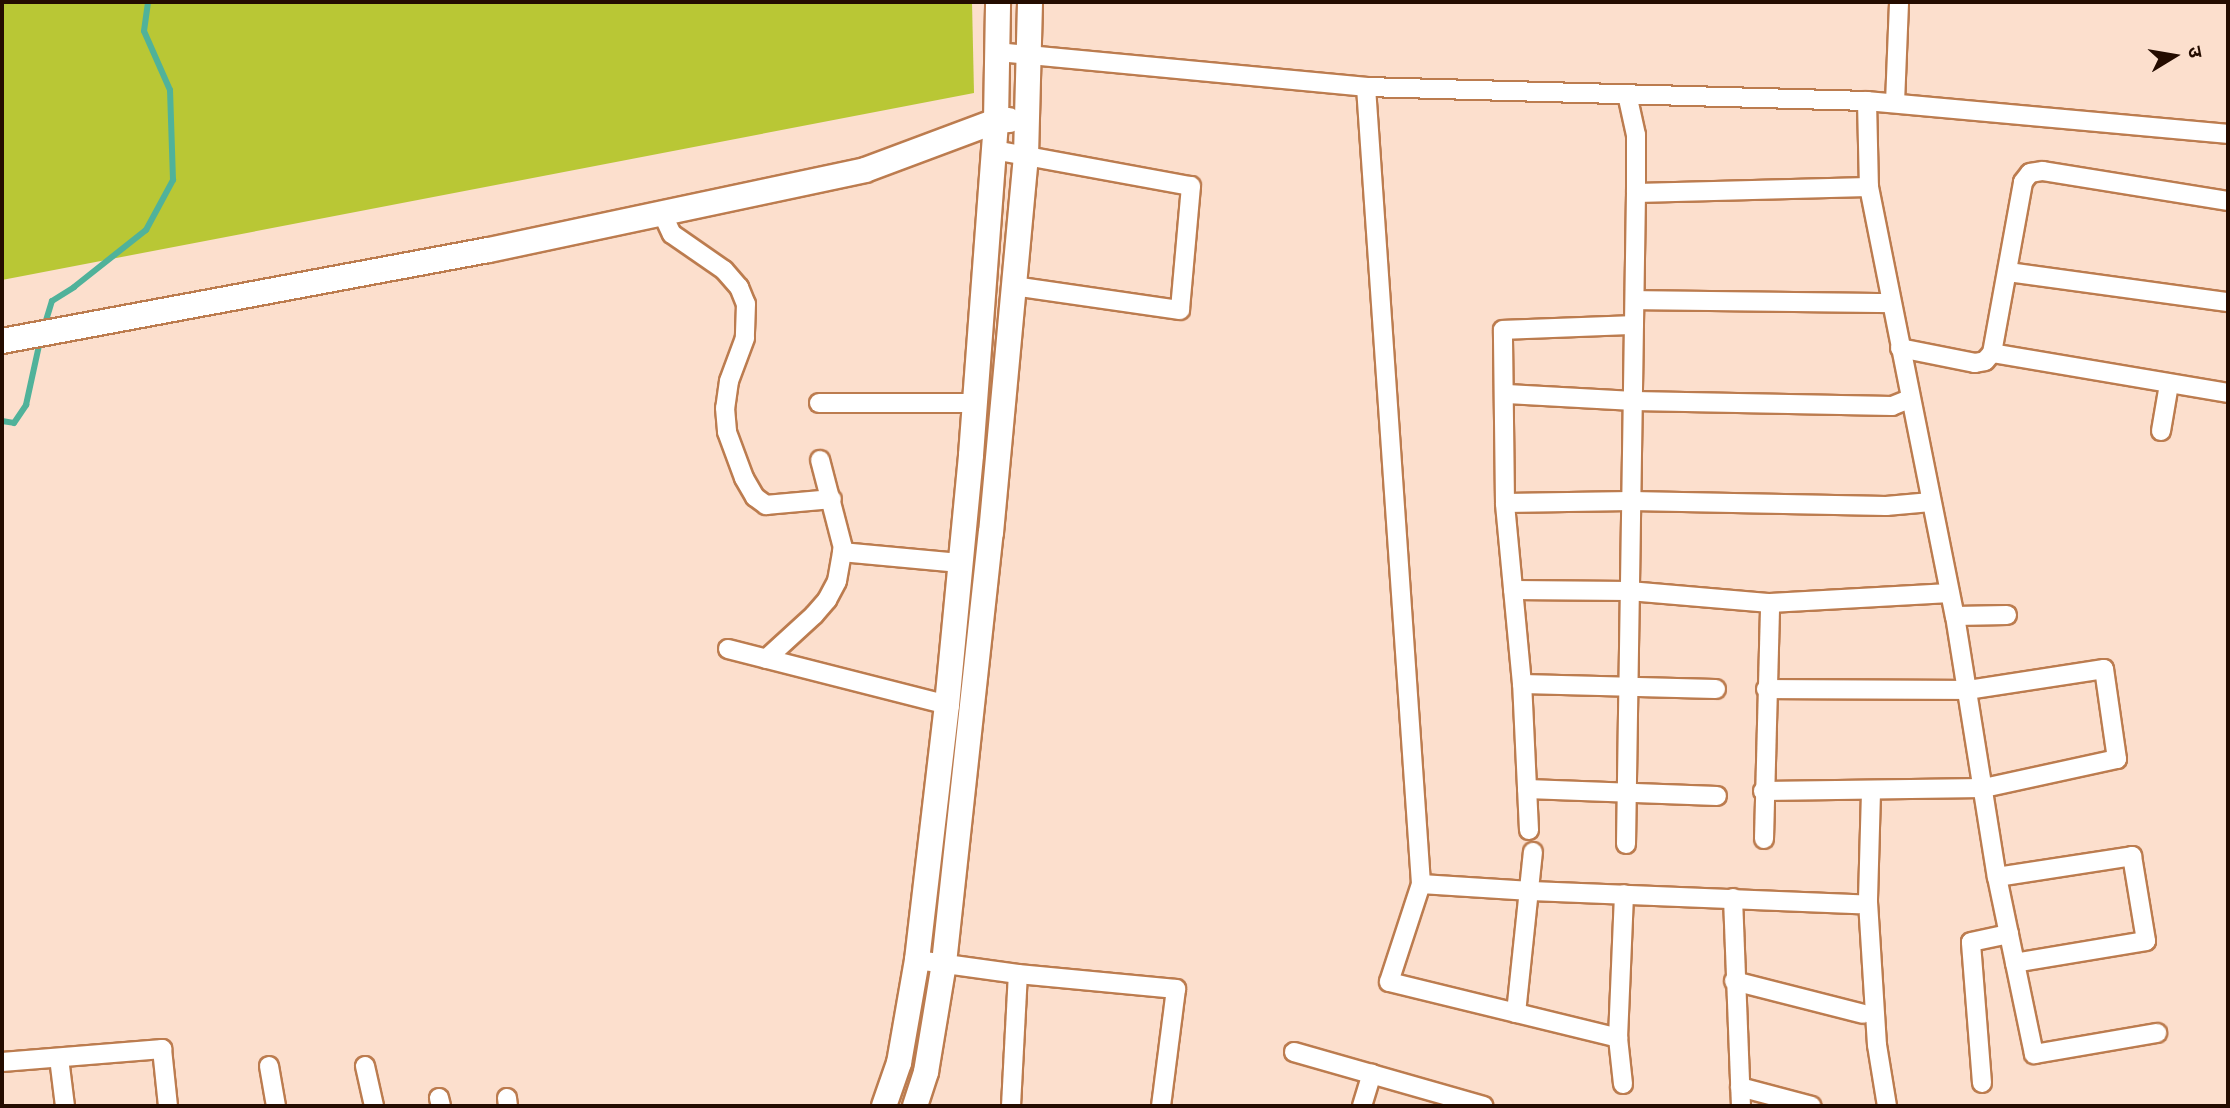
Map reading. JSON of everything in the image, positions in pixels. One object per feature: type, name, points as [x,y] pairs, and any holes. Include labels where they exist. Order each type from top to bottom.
[{"type":"street","points":[[884,1106],[899,1063],[917,960],[947,705],[975,403],[994,150],[998,2]]},
{"type":"street","points":[[915,1106],[926,1072],[944,963],[961,805],[1026,156],[1030,2]]},
{"type":"street","points":[[1895,103],[1899,2]]},
{"type":"street","points":[[998,52],[1366,87],[1867,101],[2228,134]]},
{"type":"street","points":[[1366,87],[1421,884],[1389,982],[1618,1038]]},
{"type":"street","points":[[1626,844],[1636,300],[1636,135],[1627,94]]},
{"type":"street","points":[[1867,101],[1869,187],[1909,399],[1955,616],[1997,877],[2034,1054],[2157,1033]]},
{"type":"street","points":[[8,340],[489,250],[865,170],[996,121],[1027,118]]},
{"type":"street","points":[[994,150],[1191,186],[1180,310],[1014,286]]},
{"type":"street","points":[[1900,348],[1975,363],[1985,360],[1992,353],[2023,182],[2030,173],[2043,171],[2228,201]]},
{"type":"street","points":[[1636,193],[1869,187]]},
{"type":"street","points":[[662,213],[672,234],[724,270],[739,287],[746,304],[745,338],[729,381],[725,408],[727,432],[744,478],[755,497],[766,505],[832,499]]},
{"type":"street","points":[[2008,272],[2228,302]]},
{"type":"street","points":[[1636,300],[1890,303]]},
{"type":"street","points":[[1529,830],[1522,684],[1506,503],[1507,394],[1503,330],[1634,326]]},
{"type":"street","points":[[1992,353],[2228,393]]},
{"type":"street","points":[[2161,431],[2169,384]]},
{"type":"street","points":[[1507,394],[1634,401],[1892,406],[1909,399]]},
{"type":"street","points":[[819,404],[975,403]]},
{"type":"street","points":[[766,659],[827,600],[836,581],[842,552],[839,526],[820,460]]},
{"type":"street","points":[[1506,503],[1631,501],[1886,506],[1931,502]]},
{"type":"street","points":[[842,552],[961,563]]},
{"type":"street","points":[[1513,590],[1629,591],[1770,603],[1950,593]]},
{"type":"street","points":[[1764,839],[1763,791],[1770,603]]},
{"type":"street","points":[[1955,616],[2007,615]]},
{"type":"street","points":[[728,649],[947,705]]},
{"type":"street","points":[[1763,791],[1871,792],[1984,788],[2117,759],[2104,669],[1969,690],[1766,689]]},
{"type":"street","points":[[1522,684],[1716,689]]},
{"type":"street","points":[[1527,789],[1717,796]]},
{"type":"street","points":[[1871,792],[1868,902],[1877,1045],[1887,1106]]},
{"type":"street","points":[[935,805],[961,805]]},
{"type":"street","points":[[1516,1013],[1531,891],[1533,852]]},
{"type":"street","points":[[1997,877],[2132,856],[2146,941],[2015,963]]},
{"type":"street","points":[[1421,884],[1859,904]]},
{"type":"street","points":[[1623,1084],[1618,1038],[1624,894]]},
{"type":"street","points":[[1733,898],[1734,981],[1741,1106]]},
{"type":"street","points":[[1982,1083],[1971,942],[2009,934]]},
{"type":"street","points":[[917,960],[1018,974],[1176,989],[1161,1106]]},
{"type":"street","points":[[1011,1106],[1018,974]]},
{"type":"street","points":[[1734,981],[1863,1014]]},
{"type":"street","points":[[2,1062],[162,1049],[168,1106]]},
{"type":"street","points":[[1294,1052],[1483,1106]]},
{"type":"street","points":[[59,1058],[65,1106]]},
{"type":"street","points":[[269,1066],[276,1106]]},
{"type":"street","points":[[365,1066],[374,1106]]},
{"type":"street","points":[[1362,1106],[1372,1074]]},
{"type":"street","points":[[1740,1087],[1812,1106]]},
{"type":"green space","points":[[2,2],[972,2],[974,93],[2,280]]},
{"type":"waterway","points":[[44,327],[52,301],[146,230],[173,180],[170,90],[144,31],[148,2]]},
{"type":"waterway","points":[[2,421],[14,423],[26,405],[40,341]]}]
